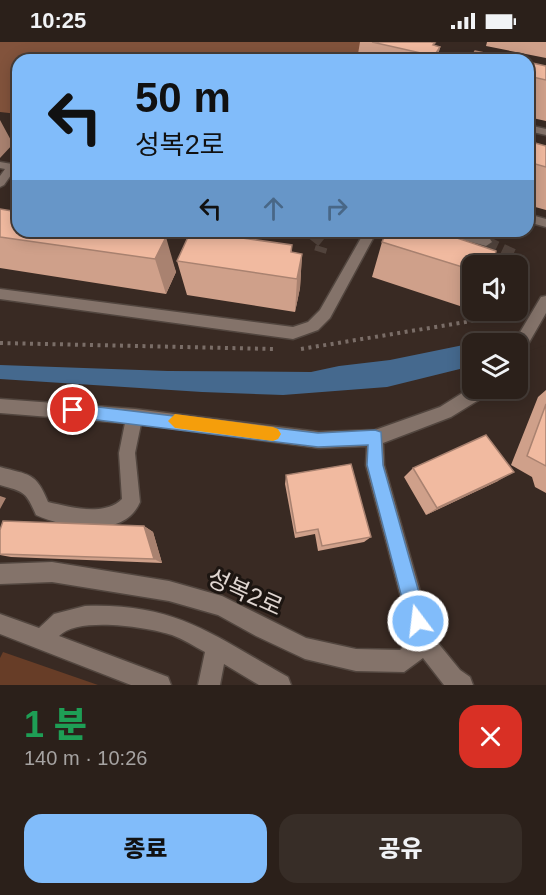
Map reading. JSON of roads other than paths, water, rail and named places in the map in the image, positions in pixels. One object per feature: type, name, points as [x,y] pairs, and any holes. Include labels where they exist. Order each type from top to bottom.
[{"type":"street","points":[[0,183],[12,170]]},
{"type":"street","points":[[0,294],[293,333],[313,326],[325,314],[368,237]]},
{"type":"street","points":[[470,237],[486,242]]},
{"type":"street","points":[[527,333],[546,301]]},
{"type":"street","points":[[0,406],[135,416],[318,440],[375,438],[445,412],[467,399]]},
{"type":"street","points":[[0,476],[28,484],[34,489],[42,509],[54,513],[111,517],[123,511],[131,502],[127,453],[135,416]]},
{"type":"street","points":[[375,438],[375,465],[424,643],[452,678],[462,685]]},
{"type":"street","name":"성복2로","points":[[0,574],[52,572],[169,591],[222,606],[263,629],[305,648],[356,660],[404,661],[424,643]]},
{"type":"street","points":[[42,640],[58,622],[78,614],[172,625],[194,635],[216,650],[280,685]]},
{"type":"street","points":[[0,624],[159,685]]},
{"type":"street","points":[[209,685],[216,650]]},
{"type":"water","points":[[546,322],[528,336],[528,333],[510,333]]},
{"type":"water","points":[[462,345],[462,368],[387,387],[283,395],[0,379],[0,365],[168,371],[311,372],[390,360]]},
{"type":"tunnel","points":[[317,237],[323,242],[320,252]]},
{"type":"tunnel","points":[[486,242],[514,255]]}]
